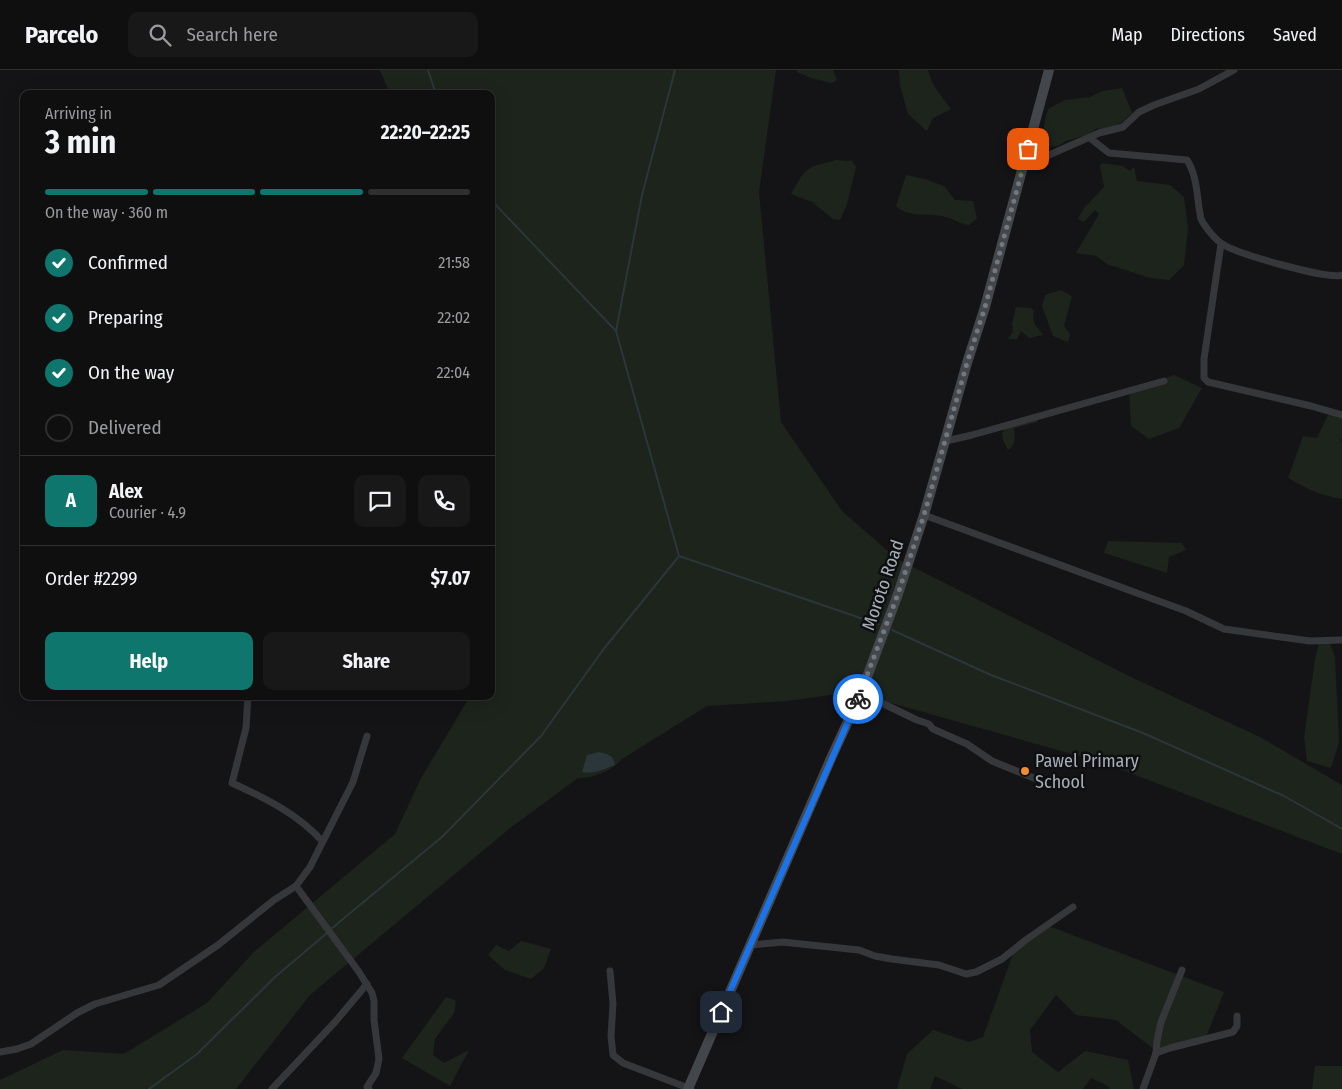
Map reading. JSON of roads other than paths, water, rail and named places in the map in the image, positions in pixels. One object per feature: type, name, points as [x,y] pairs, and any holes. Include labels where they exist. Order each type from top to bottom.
[{"type":"main road","name":"Moroto Road","points":[[689,1089],[861,693],[898,594],[924,515],[967,363],[985,307],[1049,70]]},
{"type":"street","points":[[1024,166],[1099,133],[1123,126],[1139,112],[1199,89],[1234,70]]},
{"type":"street","points":[[1090,138],[1109,153],[1187,160],[1192,168],[1201,219],[1221,244],[1232,250],[1262,260],[1324,275],[1342,275]]},
{"type":"street","points":[[1221,244],[1204,359],[1204,378],[1208,382],[1342,415]]},
{"type":"street","points":[[946,441],[1164,381]]},
{"type":"street","points":[[924,515],[1186,611],[1224,629],[1310,640],[1342,640]]},
{"type":"street","points":[[861,693],[928,724],[932,729],[967,744],[992,761],[1041,781]]},
{"type":"street","points":[[248,700],[246,728],[232,783],[264,798],[291,814],[303,822],[322,842]]},
{"type":"street","points":[[0,1052],[31,1044],[77,1013],[95,1004],[122,994],[139,992],[159,985],[218,945],[274,900],[296,886],[310,867],[353,782],[367,736]]},
{"type":"street","points":[[296,886],[332,934],[372,993],[379,1059],[376,1073],[367,1088]]},
{"type":"street","points":[[751,945],[782,942],[859,950],[892,960],[939,964],[966,974],[976,972],[1002,959],[1026,939],[1073,907]]},
{"type":"street","points":[[1142,1089],[1156,1053],[1161,1022],[1182,970]]},
{"type":"street","points":[[610,971],[613,1004],[611,1036],[613,1055],[623,1063],[689,1089]]},
{"type":"street","points":[[272,1089],[335,1022],[367,984]]},
{"type":"street","points":[[1156,1053],[1233,1032],[1237,1026],[1237,1016]]},
{"type":"waterway","points":[[428,70],[435,90]]},
{"type":"waterway","points":[[675,70],[642,195],[616,331],[679,556]]},
{"type":"waterway","points":[[495,204],[616,331]]},
{"type":"waterway","points":[[679,556],[878,624]]},
{"type":"waterway","points":[[331,929],[443,836],[541,736],[603,650],[679,556]]},
{"type":"waterway","points":[[892,630],[991,675],[1143,733],[1284,796],[1342,829]]},
{"type":"waterway","points":[[149,1089],[197,1054],[275,977],[327,933]]},
{"type":"place","name":"Pawel Primary School","points":[[1025,771]]}]
